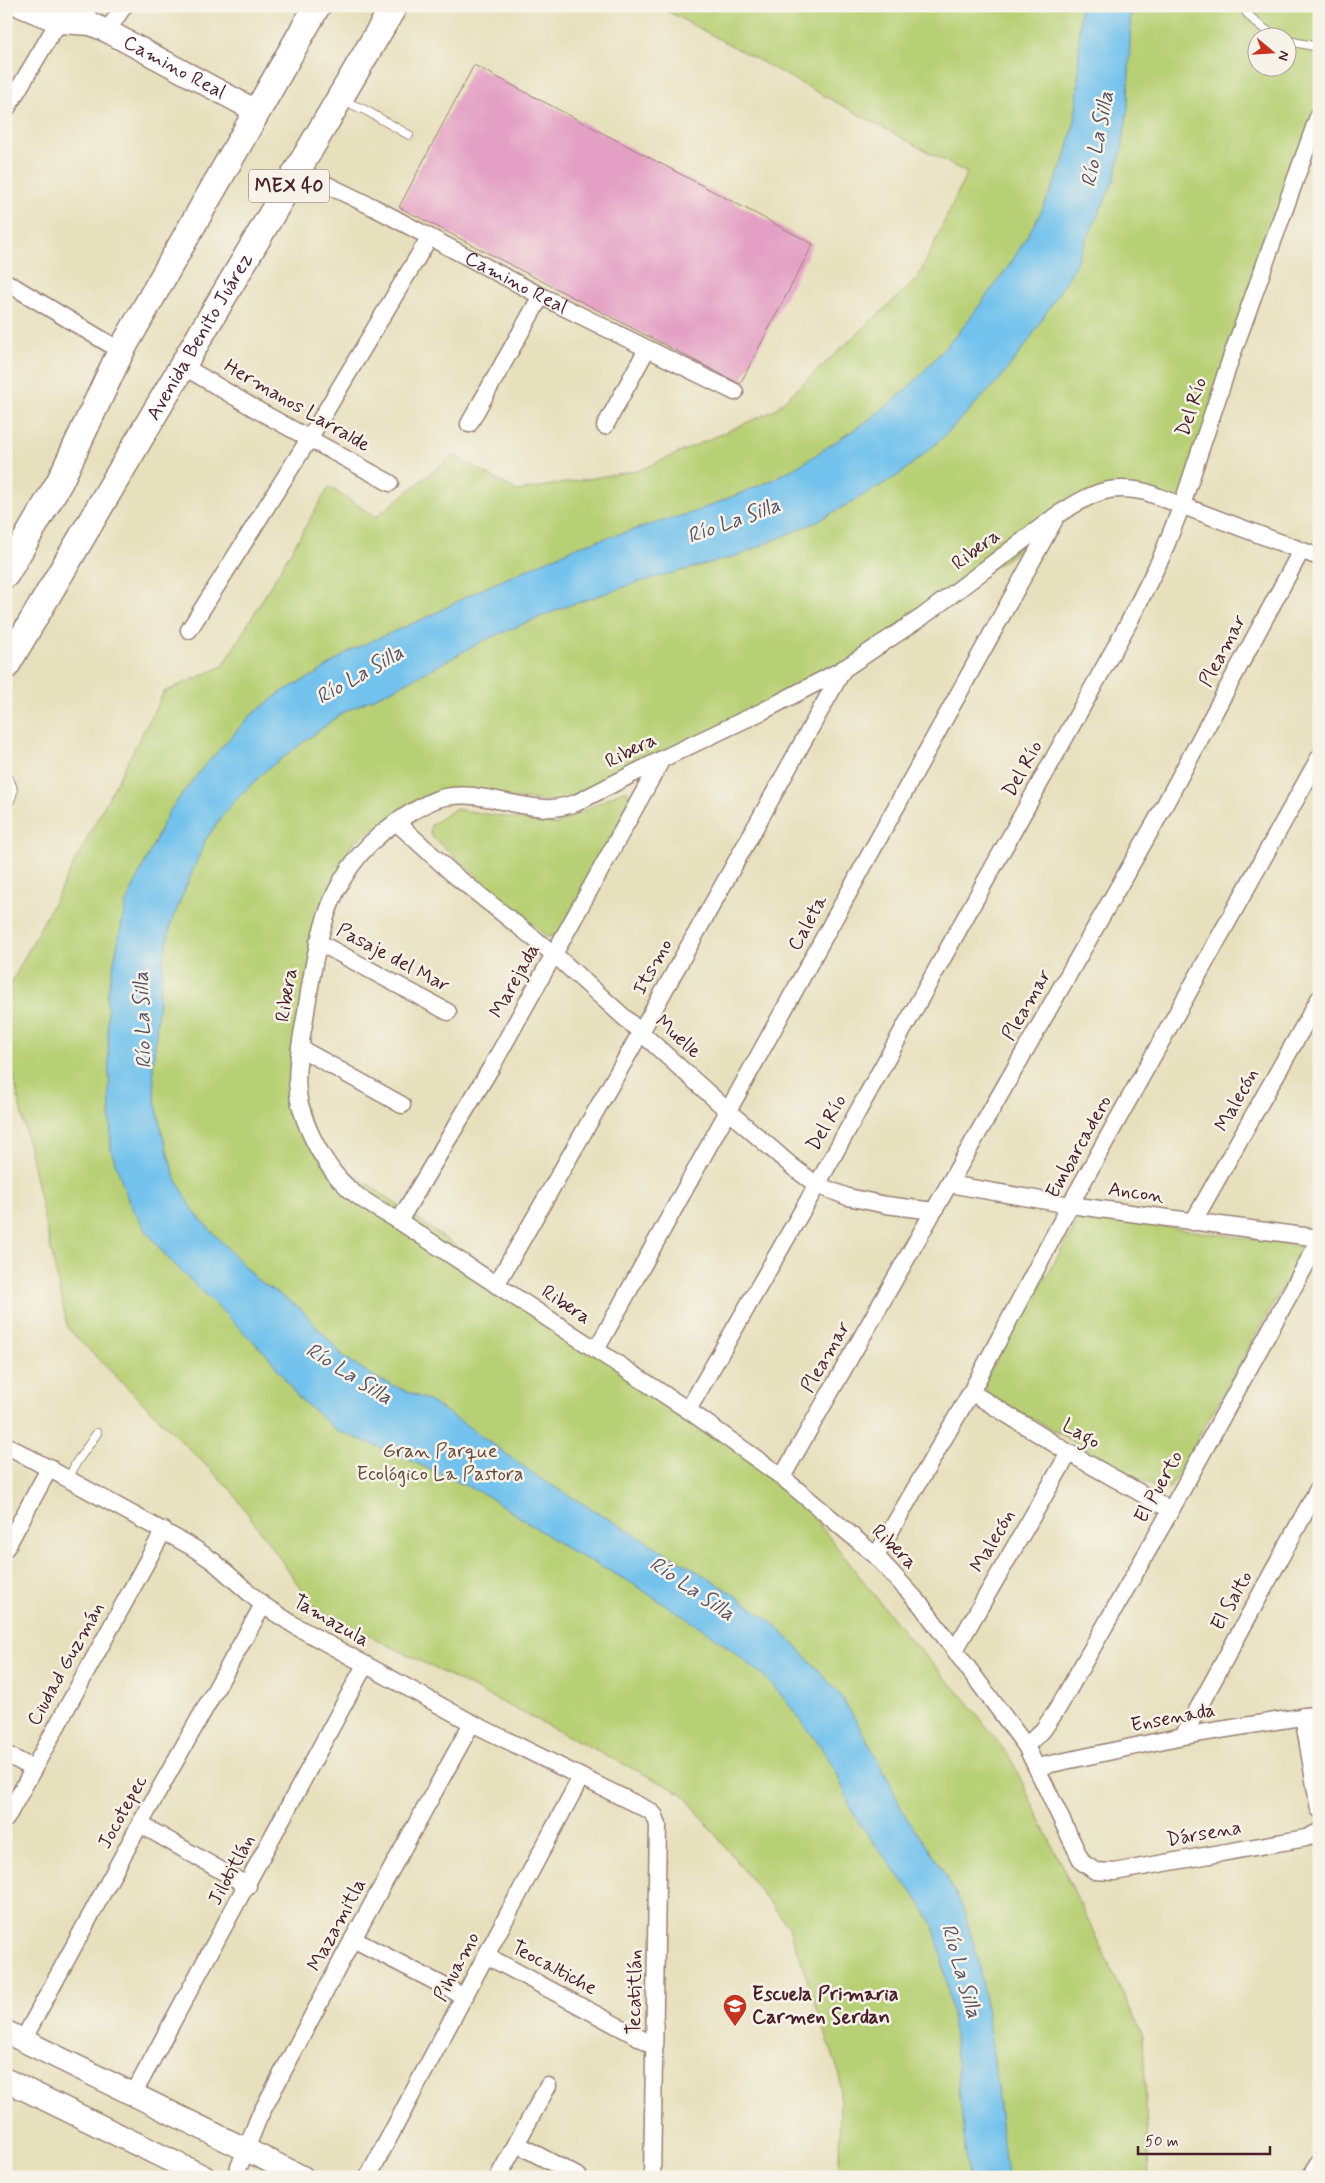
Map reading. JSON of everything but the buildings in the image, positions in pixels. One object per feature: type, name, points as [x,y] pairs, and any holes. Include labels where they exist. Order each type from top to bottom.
[{"type":"main road","name":"Camino Real","points":[[22,6],[68,12],[258,112]]},
{"type":"main road","name":"MEX 40","points":[[6,574],[60,481],[121,351],[317,6]]},
{"type":"main road","name":"Avenida Benito Juárez","points":[[6,665],[394,6]]},
{"type":"main road","points":[[14,2036],[134,2093],[302,2177]]},
{"type":"main road","points":[[6,2080],[204,2177]]},
{"type":"street","points":[[99,27],[124,6]]},
{"type":"street","points":[[6,110],[68,12]]},
{"type":"street","name":"Del Río","points":[[688,1410],[817,1185],[1128,624],[1161,558],[1182,505],[1232,355],[1319,114]]},
{"type":"street","name":"Camino Real","points":[[298,171],[373,207],[541,296],[735,392]]},
{"type":"street","points":[[189,630],[309,439],[429,238]]},
{"type":"street","points":[[6,282],[121,351]]},
{"type":"street","points":[[468,424],[541,296]]},
{"type":"street","points":[[605,426],[647,349]]},
{"type":"street","name":"Hermanos Larralde","points":[[183,366],[309,439],[390,483]]},
{"type":"street","name":"Ribera","points":[[1095,1871],[1078,1857],[1026,1746],[921,1605],[876,1556],[782,1477],[688,1410],[361,1198],[347,1187],[321,1151],[308,1128],[301,1110],[298,1091],[300,1048],[311,976],[318,942],[328,910],[351,864],[379,834],[396,822],[428,803],[443,797],[459,795],[534,808],[562,807],[576,803],[662,759],[763,711],[844,668],[922,617],[1057,516],[1079,502],[1108,488],[1128,488],[1146,492],[1319,557]]},
{"type":"street","name":"Caleta","points":[[596,1350],[1057,516]]},
{"type":"street","name":"Pleamar","points":[[782,1477],[1156,820],[1301,550]]},
{"type":"street","name":"Itsmo","points":[[496,1285],[641,1032],[844,668]]},
{"type":"street","name":"Embarcadero","points":[[876,1556],[970,1392],[1070,1205],[1319,758]]},
{"type":"street","name":"Marejada","points":[[399,1221],[492,1066],[662,759]]},
{"type":"street","name":"Muelle","points":[[396,822],[454,874],[555,955],[728,1111],[794,1168],[817,1185],[848,1197],[886,1205],[934,1211]]},
{"type":"street","name":"Pasaje del Mar","points":[[318,942],[448,1012]]},
{"type":"street","name":"Malecón","points":[[1193,1222],[1319,999]]},
{"type":"street","points":[[300,1048],[402,1105]]},
{"type":"street","name":"Ancon","points":[[949,1184],[1070,1205],[1319,1239]]},
{"type":"street","name":"El Puerto","points":[[1026,1746],[1043,1730],[1058,1708],[1171,1510],[1319,1239]]},
{"type":"street","name":"Lago","points":[[970,1392],[1068,1453],[1171,1510]]},
{"type":"street","name":"Tamazula","points":[[6,1445],[50,1467],[205,1554],[263,1604],[297,1627],[472,1723],[650,1811]]},
{"type":"street","name":"Malecón","points":[[955,1650],[1068,1453]]},
{"type":"street","points":[[6,1548],[50,1467]]},
{"type":"street","name":"El Salto","points":[[1183,1736],[1319,1487]]},
{"type":"street","name":"Ciudad Guzmán","points":[[6,1819],[32,1768],[164,1530]]},
{"type":"street","name":"Jocotepec","points":[[14,2036],[140,1824],[263,1604]]},
{"type":"street","name":"Jilotitlán","points":[[134,2093],[248,1886],[365,1665]]},
{"type":"street","points":[[1311,1715],[1319,1809]]},
{"type":"street","name":"Ensenada","points":[[1037,1768],[1183,1736],[1311,1715]]},
{"type":"street","name":"Mazamitla","points":[[235,2177],[259,2117],[353,1939],[472,1723]]},
{"type":"street","points":[[6,1754],[32,1768]]},
{"type":"street","name":"Pihuamo","points":[[368,2177],[581,1776]]},
{"type":"street","name":"Tecatitlán","points":[[650,1811],[656,1816],[658,1825],[652,2177]]},
{"type":"street","points":[[140,1824],[248,1886]]},
{"type":"street","name":"Dársena","points":[[1095,1871],[1114,1872],[1287,1842],[1312,1837],[1319,1832]]},
{"type":"street","points":[[353,1939],[465,1997]]},
{"type":"street","name":"Teocaltiche","points":[[487,1956],[655,2046]]},
{"type":"street","points":[[498,2177],[548,2086]]},
{"type":"street","points":[[517,2144],[579,2177]]},
{"type":"street","points":[[1310,2177],[1319,2163]]},
{"type":"lane","points":[[1242,6],[1249,17],[1262,28]]},
{"type":"lane","points":[[1298,43],[1319,47]]},
{"type":"lane","points":[[340,100],[365,110],[410,134]]},
{"type":"lane","points":[[6,777],[14,788],[13,796],[6,807]]},
{"type":"lane","points":[[69,1478],[76,1463],[97,1433]]},
{"type":"green space","name":"Gran Parque Ecológico La Pastora","points":[[658,6],[1319,6],[1319,114],[1182,505],[1108,488],[885,643],[576,803],[459,795],[379,834],[375,828],[352,843],[318,942],[298,1091],[321,1151],[782,1477],[905,1634],[968,1702],[1011,1759],[1143,2036],[1149,2177],[839,2177],[840,2076],[789,1927],[683,1794],[315,1608],[231,1490],[68,1329],[6,1041],[6,993],[164,692],[223,666],[329,487],[376,517],[453,455],[517,491],[640,470],[773,411],[918,278],[967,173]]},
{"type":"green space","points":[[622,791],[628,791],[631,801],[558,935],[547,937],[430,835],[431,825],[455,809],[556,825]]},
{"type":"green space","points":[[1082,1215],[1305,1247],[1170,1488],[1160,1490],[988,1394],[984,1382]]},
{"type":"water","name":"Río La Silla","points":[[1080,6],[1131,6],[1128,108],[1122,149],[1114,180],[1071,273],[1028,342],[1000,379],[938,442],[899,475],[818,521],[740,555],[636,583],[562,608],[485,640],[404,684],[342,713],[264,772],[228,808],[206,839],[171,923],[162,968],[153,1066],[155,1099],[175,1177],[195,1213],[255,1278],[301,1309],[344,1357],[378,1379],[427,1400],[459,1420],[541,1479],[697,1571],[739,1598],[765,1617],[791,1640],[837,1691],[858,1723],[904,1814],[936,1859],[961,1903],[979,1961],[993,2053],[1007,2177],[968,2177],[951,2008],[941,1954],[933,1925],[920,1903],[863,1829],[852,1811],[837,1773],[819,1744],[782,1696],[763,1675],[711,1634],[625,1579],[572,1552],[486,1495],[394,1453],[336,1430],[297,1396],[269,1357],[165,1255],[130,1205],[111,1150],[107,996],[126,903],[168,813],[199,772],[250,716],[283,691],[316,674],[351,650],[432,615],[469,595],[579,546],[697,511],[770,481],[800,465],[864,423],[897,398],[919,377],[964,326],[1011,263],[1039,216],[1056,180],[1067,152],[1075,119],[1078,87]]},
{"type":"place","name":"Escuela Primaria Carmen Serdan","points":[[735,2027]]}]
